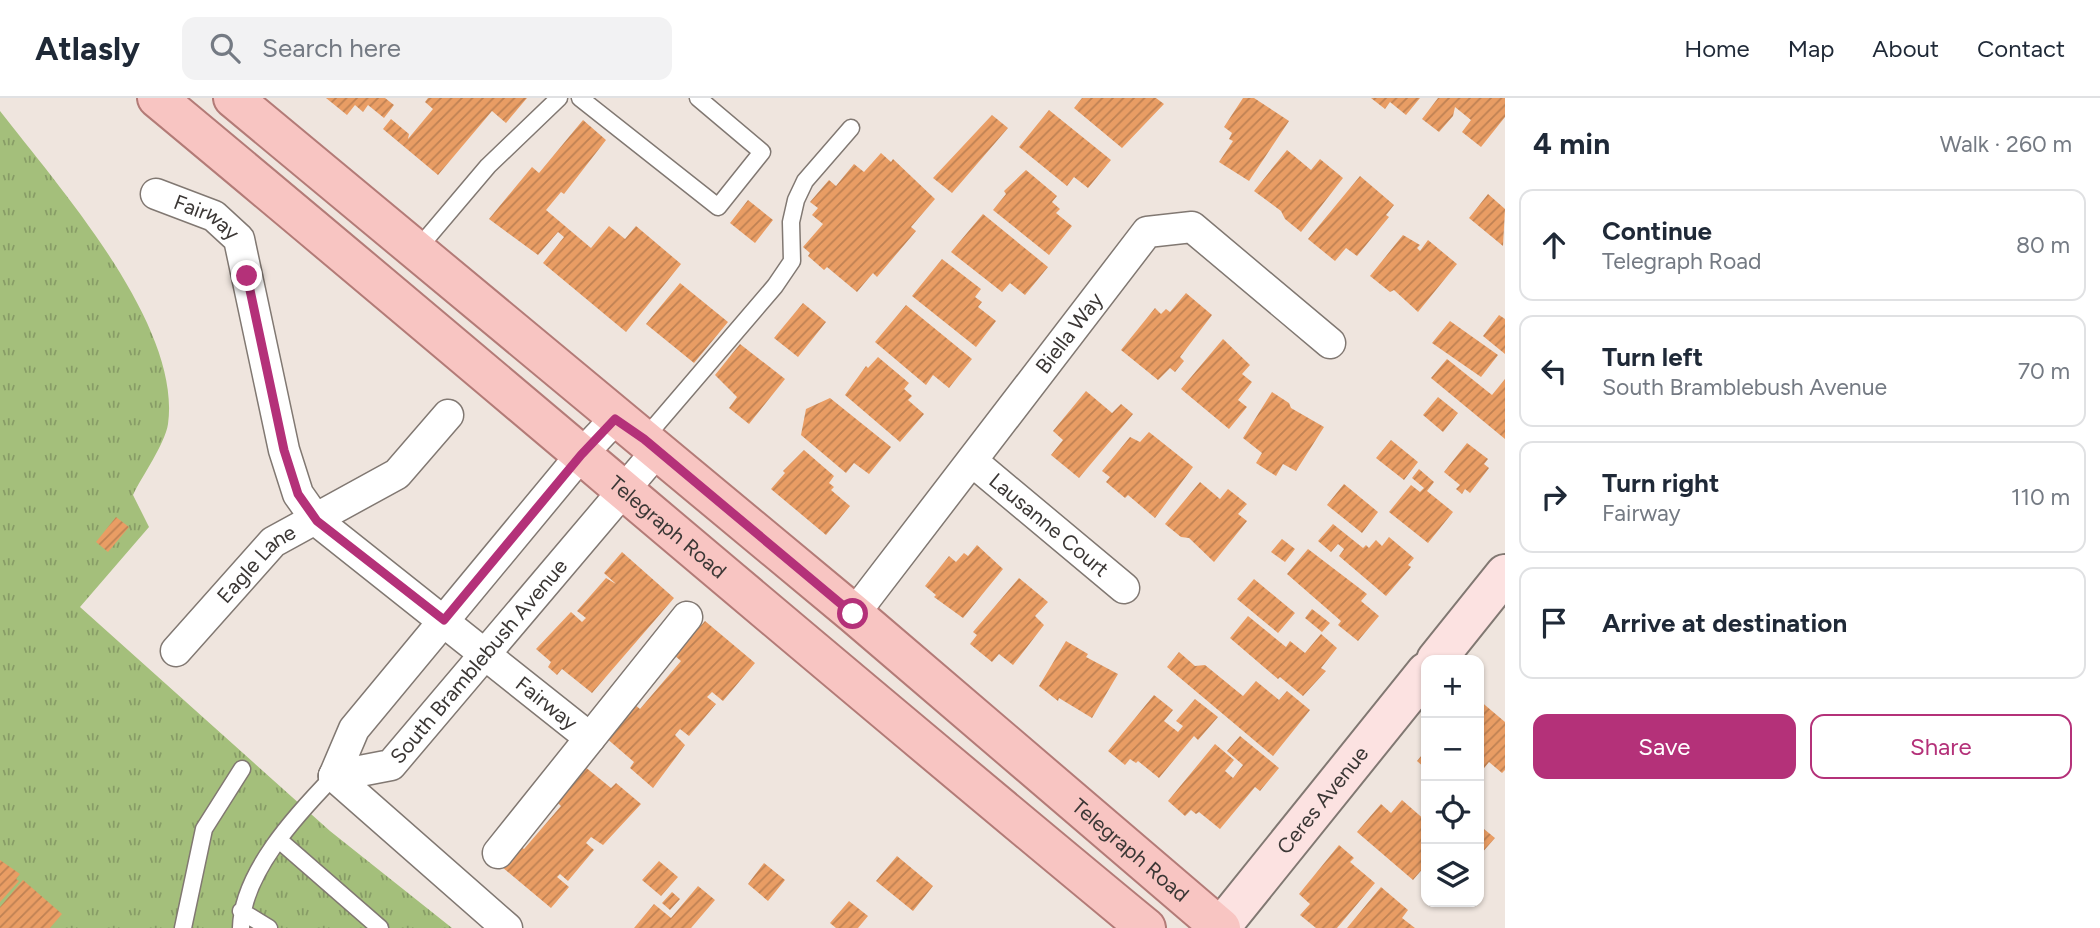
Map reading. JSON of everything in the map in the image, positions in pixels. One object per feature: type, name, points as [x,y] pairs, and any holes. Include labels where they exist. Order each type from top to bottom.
[{"type":"main road","name":"Telegraph Road","points":[[157,98],[454,345],[581,455],[625,489],[819,658],[1146,928]]},
{"type":"main road","name":"Telegraph Road","points":[[233,98],[853,614],[1221,928]]},
{"type":"street","name":"Fairway","points":[[156,194],[214,216],[239,239],[284,450],[298,494],[316,518],[411,597],[486,653],[590,738]]},
{"type":"street","name":"Biella Way","points":[[853,614],[1147,232],[1192,227],[1330,343]]},
{"type":"street","name":"Eagle Lane","points":[[176,651],[273,542],[397,474],[448,415]]},
{"type":"street","points":[[507,928],[334,776],[354,729],[581,455],[639,437]]},
{"type":"street","name":"South Bramblebush Avenue","points":[[334,776],[391,765],[625,489],[639,437]]},
{"type":"street","name":"Lausanne Court","points":[[972,461],[1124,588]]},
{"type":"street","points":[[1440,655],[1505,574]]},
{"type":"street","points":[[498,853],[687,617]]},
{"type":"street","name":"Ceres Avenue","points":[[1221,928],[1421,678]]},
{"type":"lane","points":[[416,251],[488,166],[559,98]]},
{"type":"lane","points":[[580,98],[718,207],[762,152],[698,98]]},
{"type":"lane","points":[[639,437],[775,286],[792,261],[791,222],[796,200],[805,181],[851,128]]},
{"type":"lane","points":[[183,928],[204,830],[242,769]]},
{"type":"lane","points":[[241,928],[241,911],[263,864],[295,817],[334,776]]},
{"type":"lane","points":[[279,840],[380,928]]},
{"type":"lane","points":[[241,911],[269,928]]},
{"type":"green space","points":[[0,111],[111,258],[136,301],[156,344],[167,385],[166,432],[133,495],[149,527],[80,607],[330,831],[452,928],[0,928]]},
{"type":"building","points":[[326,98],[385,98],[394,105],[384,118],[368,105],[363,112],[355,105],[347,115]]},
{"type":"building","points":[[428,98],[527,98],[506,123],[492,111],[438,175],[383,129],[391,119],[409,134],[408,139],[433,109],[425,102]]},
{"type":"building","points":[[1082,98],[1156,98],[1164,104],[1122,148],[1074,108]]},
{"type":"building","points":[[1243,98],[1254,98],[1289,121],[1249,181],[1219,162],[1233,141],[1229,139],[1232,133],[1224,127]]},
{"type":"building","points":[[1371,98],[1420,98],[1406,115],[1390,102],[1385,109]]},
{"type":"building","points":[[1438,98],[1505,98],[1505,117],[1481,147],[1462,132],[1471,120],[1455,107],[1453,116],[1439,132],[1422,119]]},
{"type":"building","points":[[1049,110],[1111,160],[1088,188],[1074,177],[1067,186],[1019,147]]},
{"type":"building","points":[[992,115],[1008,128],[952,193],[933,178]]},
{"type":"building","points":[[583,120],[606,140],[564,194],[561,192],[546,210],[591,248],[609,226],[625,239],[636,226],[681,264],[626,332],[543,263],[564,237],[558,232],[538,255],[489,219],[532,167],[539,173]]},
{"type":"building","points":[[1287,150],[1311,170],[1320,159],[1343,178],[1301,232],[1285,219],[1281,211],[1254,191]]},
{"type":"building","points":[[881,153],[891,162],[893,159],[935,199],[911,227],[916,231],[877,277],[873,273],[857,292],[827,267],[824,270],[808,256],[810,253],[803,247],[823,224],[812,215],[818,208],[810,202],[829,180],[836,186],[854,164],[864,172]]},
{"type":"building","points":[[1026,170],[1057,196],[1052,202],[1060,209],[1056,213],[1072,226],[1049,255],[993,210],[1006,194],[1004,191]]},
{"type":"building","points":[[1360,176],[1394,205],[1386,215],[1389,217],[1357,256],[1346,248],[1335,261],[1308,239]]},
{"type":"building","points":[[1488,194],[1505,209],[1503,246],[1469,218]]},
{"type":"building","points":[[748,200],[773,220],[755,243],[730,223]]},
{"type":"building","points":[[983,214],[1048,267],[1025,295],[1010,283],[1002,292],[951,252]]},
{"type":"building","points":[[1403,235],[1420,245],[1417,248],[1420,251],[1428,240],[1457,264],[1418,312],[1394,290],[1390,292],[1370,276]]},
{"type":"building","points":[[942,259],[981,289],[975,297],[982,302],[978,307],[996,321],[976,347],[912,296]]},
{"type":"building","points":[[680,283],[728,322],[694,363],[646,324]]},
{"type":"building","points":[[1186,293],[1212,315],[1180,357],[1184,361],[1175,372],[1170,368],[1158,380],[1121,350],[1155,308],[1161,314],[1166,309],[1170,312]]},
{"type":"building","points":[[803,303],[826,322],[798,357],[774,338]]},
{"type":"building","points":[[906,305],[972,359],[949,388],[933,375],[926,385],[875,342]]},
{"type":"building","points":[[1499,315],[1505,319],[1505,354],[1483,336]]},
{"type":"building","points":[[1450,321],[1498,355],[1481,377],[1432,343]]},
{"type":"building","points":[[1223,339],[1250,365],[1242,374],[1252,382],[1238,400],[1247,407],[1229,429],[1181,389]]},
{"type":"building","points":[[740,344],[785,379],[749,424],[729,408],[737,397],[715,375]]},
{"type":"building","points":[[878,357],[909,383],[904,389],[912,396],[908,400],[924,414],[900,442],[845,395],[866,366],[868,368]]},
{"type":"building","points":[[1447,359],[1492,395],[1505,379],[1505,439],[1431,378]]},
{"type":"building","points":[[1086,391],[1112,413],[1121,404],[1133,414],[1079,478],[1051,455],[1063,440],[1053,431]]},
{"type":"building","points":[[1272,392],[1289,403],[1291,408],[1324,427],[1296,471],[1283,464],[1276,476],[1256,463],[1262,453],[1243,438]]},
{"type":"building","points":[[1438,397],[1458,413],[1443,432],[1423,415]]},
{"type":"building","points":[[830,398],[891,447],[869,474],[854,463],[846,473],[801,435],[806,409]]},
{"type":"building","points":[[1149,432],[1193,467],[1155,518],[1128,495],[1125,498],[1106,482],[1110,477],[1102,471],[1130,437],[1140,442]]},
{"type":"building","points":[[1391,440],[1418,462],[1404,480],[1376,458]]},
{"type":"building","points":[[1467,443],[1488,459],[1484,464],[1489,468],[1470,493],[1465,489],[1462,494],[1456,489],[1460,485],[1444,472]]},
{"type":"building","points":[[804,450],[834,476],[829,483],[834,487],[831,490],[850,506],[826,535],[771,489],[785,473],[783,471]]},
{"type":"building","points":[[1419,469],[1434,482],[1427,491],[1453,512],[1428,543],[1389,512],[1411,485],[1420,492],[1424,488],[1412,478]]},
{"type":"building","points":[[1200,482],[1220,499],[1228,489],[1247,504],[1238,514],[1247,521],[1214,562],[1189,538],[1181,537],[1165,524]]},
{"type":"building","points":[[1344,484],[1378,512],[1362,533],[1327,505]]},
{"type":"building","points":[[116,517],[129,527],[108,552],[96,542]]},
{"type":"building","points":[[1333,524],[1363,548],[1366,545],[1369,548],[1376,540],[1382,546],[1389,537],[1414,558],[1408,565],[1411,567],[1386,596],[1339,556],[1344,549],[1338,544],[1331,552],[1318,541]]},
{"type":"building","points":[[1282,539],[1295,549],[1285,562],[1271,552]]},
{"type":"building","points":[[977,545],[1003,569],[963,618],[934,597],[936,595],[925,586],[949,556],[956,562],[964,553],[968,556]]},
{"type":"building","points":[[1308,549],[1367,594],[1361,601],[1379,616],[1358,641],[1338,625],[1341,621],[1287,574]]},
{"type":"building","points":[[622,552],[674,598],[592,693],[562,669],[557,675],[548,667],[551,662],[536,649],[571,612],[582,622],[586,618],[577,611],[606,578],[616,584],[604,573]]},
{"type":"building","points":[[1019,578],[1048,602],[1035,616],[1044,625],[1013,665],[999,654],[992,662],[970,644],[977,635],[973,632]]},
{"type":"building","points":[[1254,579],[1295,613],[1278,633],[1237,599]]},
{"type":"building","points":[[1312,609],[1330,623],[1322,632],[1305,618]]},
{"type":"building","points":[[1248,616],[1286,647],[1290,641],[1305,653],[1321,634],[1337,648],[1321,668],[1326,671],[1303,696],[1280,677],[1278,679],[1230,638]]},
{"type":"building","points":[[705,621],[755,663],[723,701],[712,692],[707,697],[716,704],[689,736],[680,729],[675,735],[685,745],[653,788],[630,768],[634,762],[605,737],[634,704],[640,709],[681,661],[674,655]]},
{"type":"building","points":[[1066,641],[1088,654],[1086,657],[1118,674],[1092,718],[1059,698],[1058,701],[1039,686]]},
{"type":"building","points":[[1179,652],[1195,666],[1205,665],[1243,696],[1256,681],[1279,700],[1287,691],[1310,710],[1273,756],[1167,667]]},
{"type":"building","points":[[1154,695],[1173,710],[1164,721],[1178,732],[1183,726],[1176,721],[1195,699],[1218,717],[1198,740],[1194,736],[1159,778],[1138,761],[1136,763],[1130,759],[1125,765],[1108,751]]},
{"type":"building","points":[[1484,704],[1505,722],[1505,770],[1502,773],[1489,762],[1484,768]]},
{"type":"building","points":[[1240,736],[1279,768],[1260,791],[1255,787],[1220,829],[1199,812],[1196,814],[1191,810],[1185,816],[1168,801],[1215,744],[1234,760],[1225,771],[1233,778],[1243,765],[1227,751]]},
{"type":"building","points":[[584,766],[611,788],[616,783],[641,804],[603,845],[591,837],[586,843],[594,850],[568,881],[560,874],[557,877],[569,887],[551,908],[502,867],[520,846],[524,849],[561,806],[555,800]]},
{"type":"building","points":[[1402,800],[1421,817],[1421,871],[1413,880],[1357,832],[1381,804],[1391,813]]},
{"type":"building","points":[[1484,829],[1495,838],[1484,850]]},
{"type":"building","points":[[1339,845],[1354,858],[1350,862],[1375,883],[1337,928],[1316,928],[1300,915],[1310,904],[1299,894]]},
{"type":"building","points":[[897,856],[933,886],[913,911],[876,881]]},
{"type":"building","points":[[0,860],[20,874],[16,879],[19,881],[0,902]]},
{"type":"building","points":[[659,861],[678,877],[661,896],[642,880]]},
{"type":"building","points":[[764,863],[785,880],[768,901],[748,884]]},
{"type":"building","points":[[23,880],[62,914],[50,928],[0,928],[0,907]]},
{"type":"building","points":[[698,886],[715,900],[691,928],[634,928],[654,904],[671,918]]},
{"type":"building","points":[[1381,887],[1408,910],[1402,918],[1415,928],[1347,928]]},
{"type":"building","points":[[672,892],[680,899],[670,910],[662,903]]},
{"type":"building","points":[[849,901],[868,916],[858,928],[836,928],[830,923]]},
{"type":"route","points":[[247,276],[284,450],[298,494],[317,521],[411,597],[444,620],[581,455],[615,419],[644,439],[853,614]]}]
